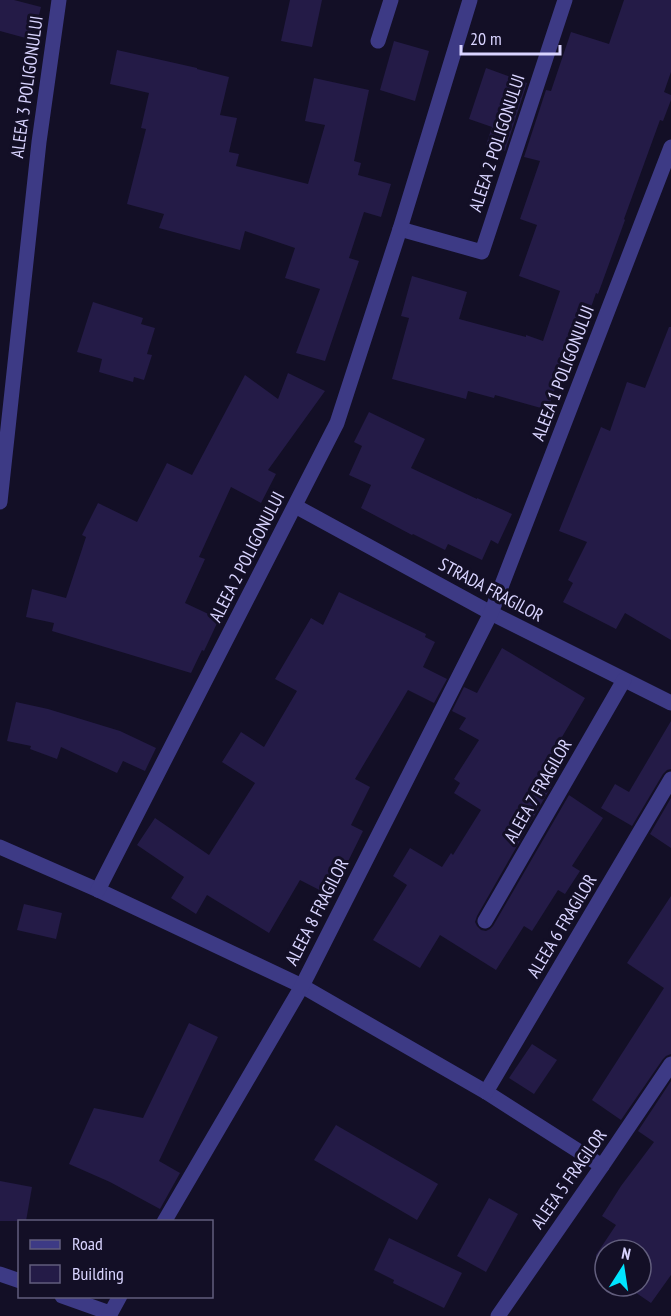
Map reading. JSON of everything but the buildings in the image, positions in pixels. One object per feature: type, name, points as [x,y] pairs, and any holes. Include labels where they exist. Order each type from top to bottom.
[{"type":"street","name":"ALEEA 3 POLIGONULUI","points":[[0,502],[39,142],[58,0]]},
{"type":"street","points":[[378,41],[391,0]]},
{"type":"street","name":"ALEEA 2 POLIGONULUI","points":[[98,890],[337,423],[400,229],[470,0]]},
{"type":"street","name":"ALEEA 2 POLIGONULUI","points":[[400,229],[482,252],[565,0]]},
{"type":"street","name":"ALEEA 1 POLIGONULUI","points":[[491,613],[671,147]]},
{"type":"street","name":"STRADA FRAGILOR","points":[[295,506],[491,613],[671,703]]},
{"type":"street","name":"ALEEA 8 FRAGILOR","points":[[165,1220],[302,986],[491,613]]},
{"type":"street","name":"ALEEA 7 FRAGILOR","points":[[485,921],[624,680]]},
{"type":"street","name":"ALEEA 6 FRAGILOR","points":[[486,1092],[671,779]]},
{"type":"street","points":[[0,847],[98,890],[302,986],[486,1092],[602,1166]]},
{"type":"street","name":"ALEEA 5 FRAGILOR","points":[[498,1316],[671,1064]]},
{"type":"street","points":[[0,1274],[18,1280]]},
{"type":"street","points":[[67,1298],[109,1315],[119,1298]]}]
